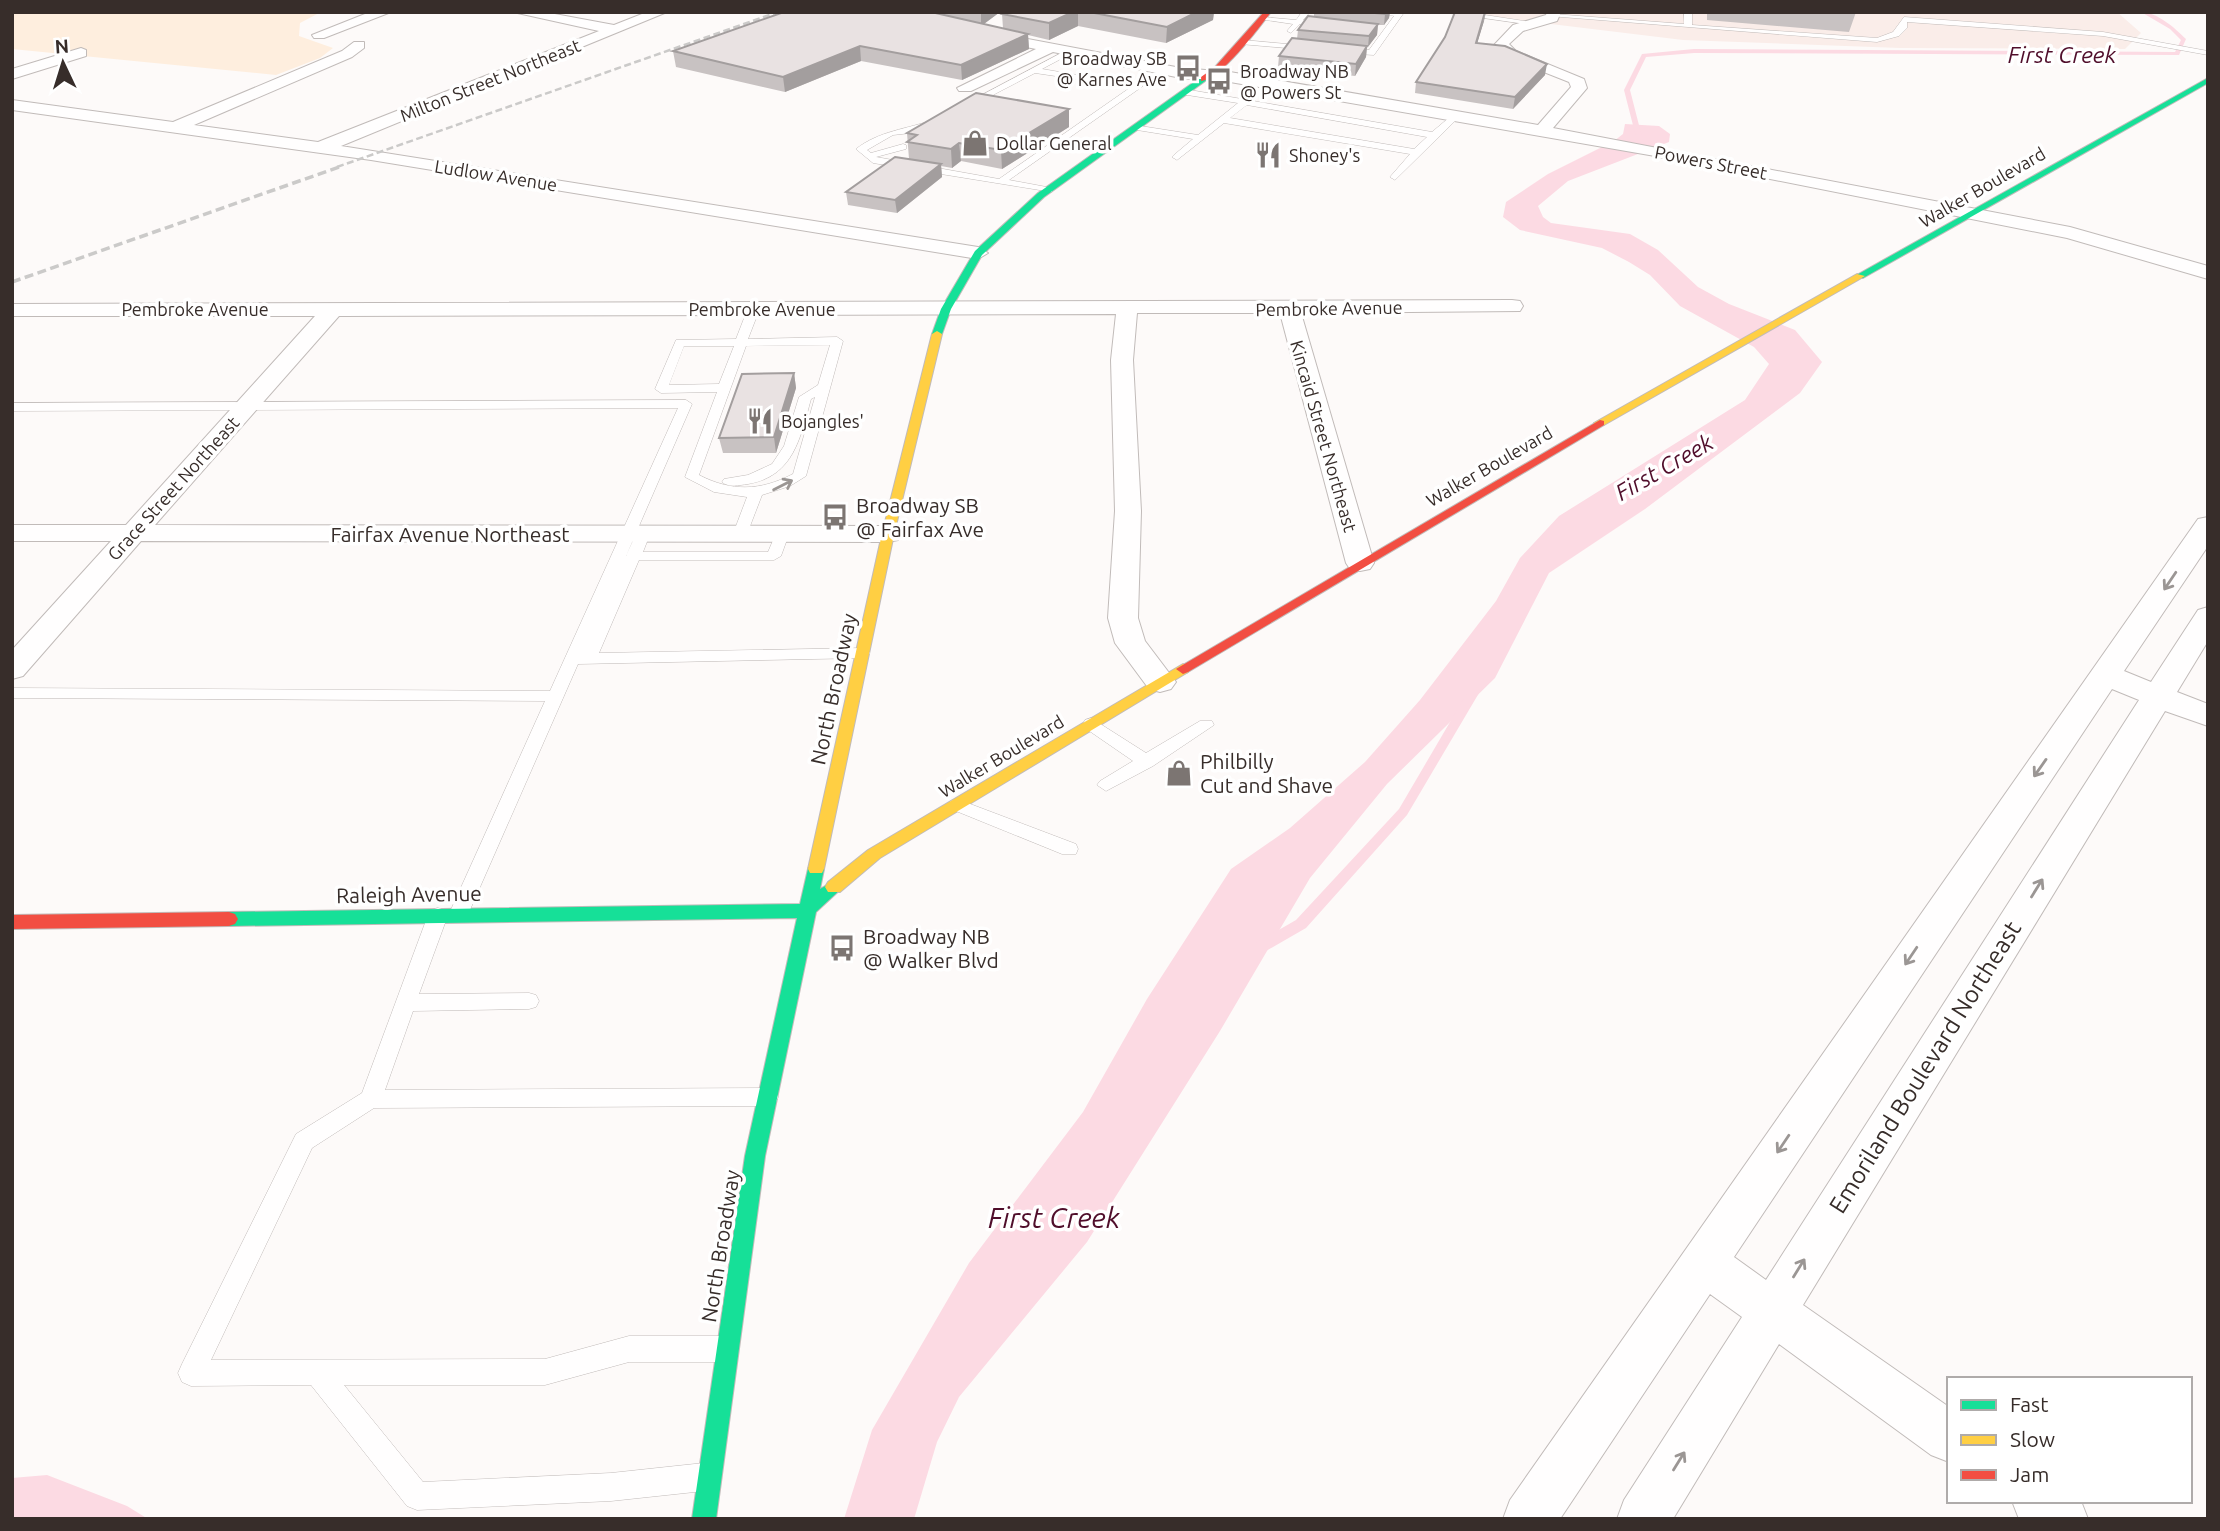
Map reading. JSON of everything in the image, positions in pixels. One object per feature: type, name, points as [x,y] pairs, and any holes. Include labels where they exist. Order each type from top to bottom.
[{"type":"street","points":[[175,128],[347,54],[359,46],[319,35],[384,12]]},
{"type":"street","points":[[520,12],[616,30]]},
{"type":"street","name":"Milton Street Northeast","points":[[319,147],[660,12]]},
{"type":"street","points":[[1542,131],[1579,88],[1576,79],[1511,54],[1501,45],[1529,18],[1545,22],[1553,14]]},
{"type":"street","name":"Powers Street","points":[[1003,20],[977,33],[1208,76],[1230,77],[1655,151],[2094,238],[2208,273]]},
{"type":"street","name":"North Broadway","points":[[704,1519],[755,1156],[805,911],[888,534],[931,350],[946,309],[978,253],[1049,190],[1208,76],[1259,27]]},
{"type":"street","points":[[971,94],[1050,48]]},
{"type":"street","points":[[12,74],[81,52]]},
{"type":"street","name":"Walker Boulevard","points":[[805,911],[874,854],[1360,563],[2208,80]]},
{"type":"street","name":"Ludlow Avenue","points":[[12,105],[319,147],[978,253]]},
{"type":"street","name":"Pembroke Avenue","points":[[12,310],[1512,306]]},
{"type":"street","name":"Kincaid Street Northeast","points":[[1289,308],[1360,563]]},
{"type":"street","name":"Grace Street Northeast","points":[[12,669],[334,309]]},
{"type":"street","points":[[1126,309],[1122,360],[1128,511],[1124,618],[1130,643],[1160,682]]},
{"type":"street","points":[[1529,1519],[2208,525]]},
{"type":"street","name":"Fairfax Avenue Northeast","points":[[12,533],[634,541],[740,534],[888,534]]},
{"type":"street","name":"Emoriland Boulevard Northeast","points":[[1643,1519],[2208,616]]},
{"type":"street","points":[[2105,675],[2208,716]]},
{"type":"street","name":"Raleigh Avenue","points":[[12,922],[805,911]]},
{"type":"street","points":[[1703,1262],[1947,1436]]},
{"type":"street","points":[[2041,1503],[2062,1519]]},
{"type":"lane","points":[[1280,46],[1306,12]]},
{"type":"lane","points":[[1332,50],[1371,53],[1399,14],[1378,12]]},
{"type":"lane","points":[[1445,12],[1529,18]]},
{"type":"lane","points":[[1688,12],[1688,27]]},
{"type":"lane","points":[[1553,14],[1688,27],[1877,40],[1896,34],[1903,28],[1905,19],[2126,37],[2207,53]]},
{"type":"lane","points":[[1259,27],[1298,22],[1336,26]]},
{"type":"lane","points":[[1259,27],[1280,46],[1319,49]]},
{"type":"lane","points":[[1375,30],[1388,31]]},
{"type":"lane","points":[[1277,32],[1289,34]]},
{"type":"lane","points":[[954,112],[971,94],[1034,70],[1069,51]]},
{"type":"lane","points":[[1000,181],[1139,86],[1034,70]]},
{"type":"lane","points":[[1184,92],[1434,135]]},
{"type":"lane","points":[[971,94],[989,102]]},
{"type":"lane","points":[[1177,157],[1245,102]]},
{"type":"lane","points":[[943,117],[920,134],[891,133],[861,149],[873,160],[1049,190]]},
{"type":"lane","points":[[1395,177],[1416,152],[1454,118]]},
{"type":"lane","points":[[1076,119],[1088,121]]},
{"type":"lane","points":[[1223,120],[1416,152]]},
{"type":"lane","points":[[1137,127],[1200,138]]},
{"type":"lane","points":[[869,156],[903,147]]},
{"type":"lane","points":[[723,394],[660,389],[681,343],[741,341],[837,341],[799,476],[776,489],[756,492],[715,491],[692,477],[723,394],[741,341],[754,309]]},
{"type":"lane","points":[[723,394],[728,410],[705,470],[713,479],[726,482],[753,480],[778,469],[786,458],[805,397],[826,386]]},
{"type":"lane","points":[[12,407],[686,404],[589,658]]},
{"type":"lane","points":[[740,534],[756,492]]},
{"type":"lane","points":[[634,541],[774,556],[782,534]]},
{"type":"lane","points":[[371,1099],[406,1003],[571,659],[634,541]]},
{"type":"lane","points":[[571,659],[862,653]]},
{"type":"lane","points":[[12,693],[554,696]]},
{"type":"lane","points":[[1091,724],[1147,762]]},
{"type":"lane","points":[[1106,785],[1206,725]]},
{"type":"lane","points":[[957,805],[1069,849]]},
{"type":"lane","points":[[406,1003],[528,1001]]},
{"type":"lane","points":[[726,1349],[629,1349],[545,1372],[191,1373],[304,1141],[371,1099],[767,1097]]},
{"type":"lane","points":[[318,1374],[417,1496],[611,1487],[709,1477]]},
{"type":"shaded area","points":[[12,12],[321,12],[300,23],[299,36],[333,48],[320,58],[276,75],[12,49]]},
{"type":"shaded area","points":[[1451,12],[2117,12],[2141,33],[2125,49],[1900,48],[1683,40]]},
{"type":"water","name":"First Creek","points":[[1625,124],[1659,126],[1670,134],[1669,142],[1568,181],[1538,206],[1543,217],[1551,223],[1630,234],[1658,250],[1698,287],[1729,304],[1795,330],[1822,362],[1800,393],[1645,509],[1549,573],[1495,678],[1387,784],[1310,878],[1220,1031],[1087,1242],[959,1397],[937,1442],[914,1519],[844,1519],[872,1430],[969,1263],[1083,1112],[1147,999],[1231,869],[1290,828],[1365,762],[1420,700],[1496,601],[1520,558],[1559,516],[1745,400],[1769,364],[1754,347],[1680,306],[1650,275],[1629,262],[1602,248],[1520,230],[1503,217],[1506,202],[1548,174],[1614,141],[1623,134]]},
{"type":"water","points":[[47,1475],[127,1506],[148,1519],[12,1519],[12,1478]]},
{"type":"building","points":[[784,12],[931,12],[1028,34],[961,65],[860,46],[783,77],[673,51]]},
{"type":"building","points":[[1073,12],[1049,23],[1002,14]]},
{"type":"building","points":[[1089,12],[1197,12],[1167,27]]},
{"type":"building","points":[[1455,12],[1485,12],[1476,43],[1505,46],[1547,64],[1515,97],[1416,82],[1445,37]]},
{"type":"building","points":[[1308,16],[1378,24],[1369,36],[1298,30]]},
{"type":"building","points":[[1292,38],[1367,46],[1356,64],[1279,56]]},
{"type":"building","points":[[976,93],[1069,109],[1001,150],[959,143],[951,149],[907,142],[917,135],[907,133]]},
{"type":"building","points":[[895,157],[941,164],[895,200],[846,192]]},
{"type":"building","name":"Bojangles'","points":[[794,373],[774,437],[719,438],[742,374]]},
{"type":"waterway","name":"First Creek","points":[[1640,141],[1627,90],[1644,55],[1694,51],[2177,54],[2184,40],[2172,28],[2143,12]]},
{"type":"waterway","name":"First Creek","points":[[1261,947],[1301,924],[1403,812],[1473,693]]},
{"type":"railway","points":[[337,167],[778,12]]},
{"type":"railway","points":[[12,282],[342,166]]},
{"type":"traffic: fast","points":[[937,334],[946,309],[978,253],[1041,195],[1204,79]]},
{"type":"traffic: fast","points":[[1860,276],[2208,80]]},
{"type":"traffic: fast","points":[[704,1519],[755,1156],[816,869]]},
{"type":"traffic: fast","points":[[229,919],[805,911],[834,887]]},
{"type":"traffic: slow","points":[[1600,423],[1860,276]]},
{"type":"traffic: slow","points":[[816,869],[888,534],[937,334]]},
{"type":"traffic: slow","points":[[834,887],[874,854],[1183,669]]},
{"type":"traffic: jam","points":[[1204,79],[1218,69],[1268,12]]},
{"type":"traffic: jam","points":[[1183,669],[1600,423]]},
{"type":"traffic: jam","points":[[12,922],[229,919]]},
{"type":"place","name":"Broadway SB @ Karnes Ave","points":[[1188,68]]},
{"type":"place","name":"Broadway NB @ Powers St","points":[[1219,81]]},
{"type":"place","name":"Dollar General","points":[[975,143]]},
{"type":"place","name":"Shoney's","points":[[1268,155]]},
{"type":"place","name":"Bojangles'","points":[[760,421]]},
{"type":"place","name":"Broadway SB @ Fairfax Ave","points":[[835,517]]},
{"type":"place","name":"Philbilly Cut and Shave","points":[[1179,773]]},
{"type":"place","name":"Broadway NB @ Walker Blvd","points":[[842,948]]}]
